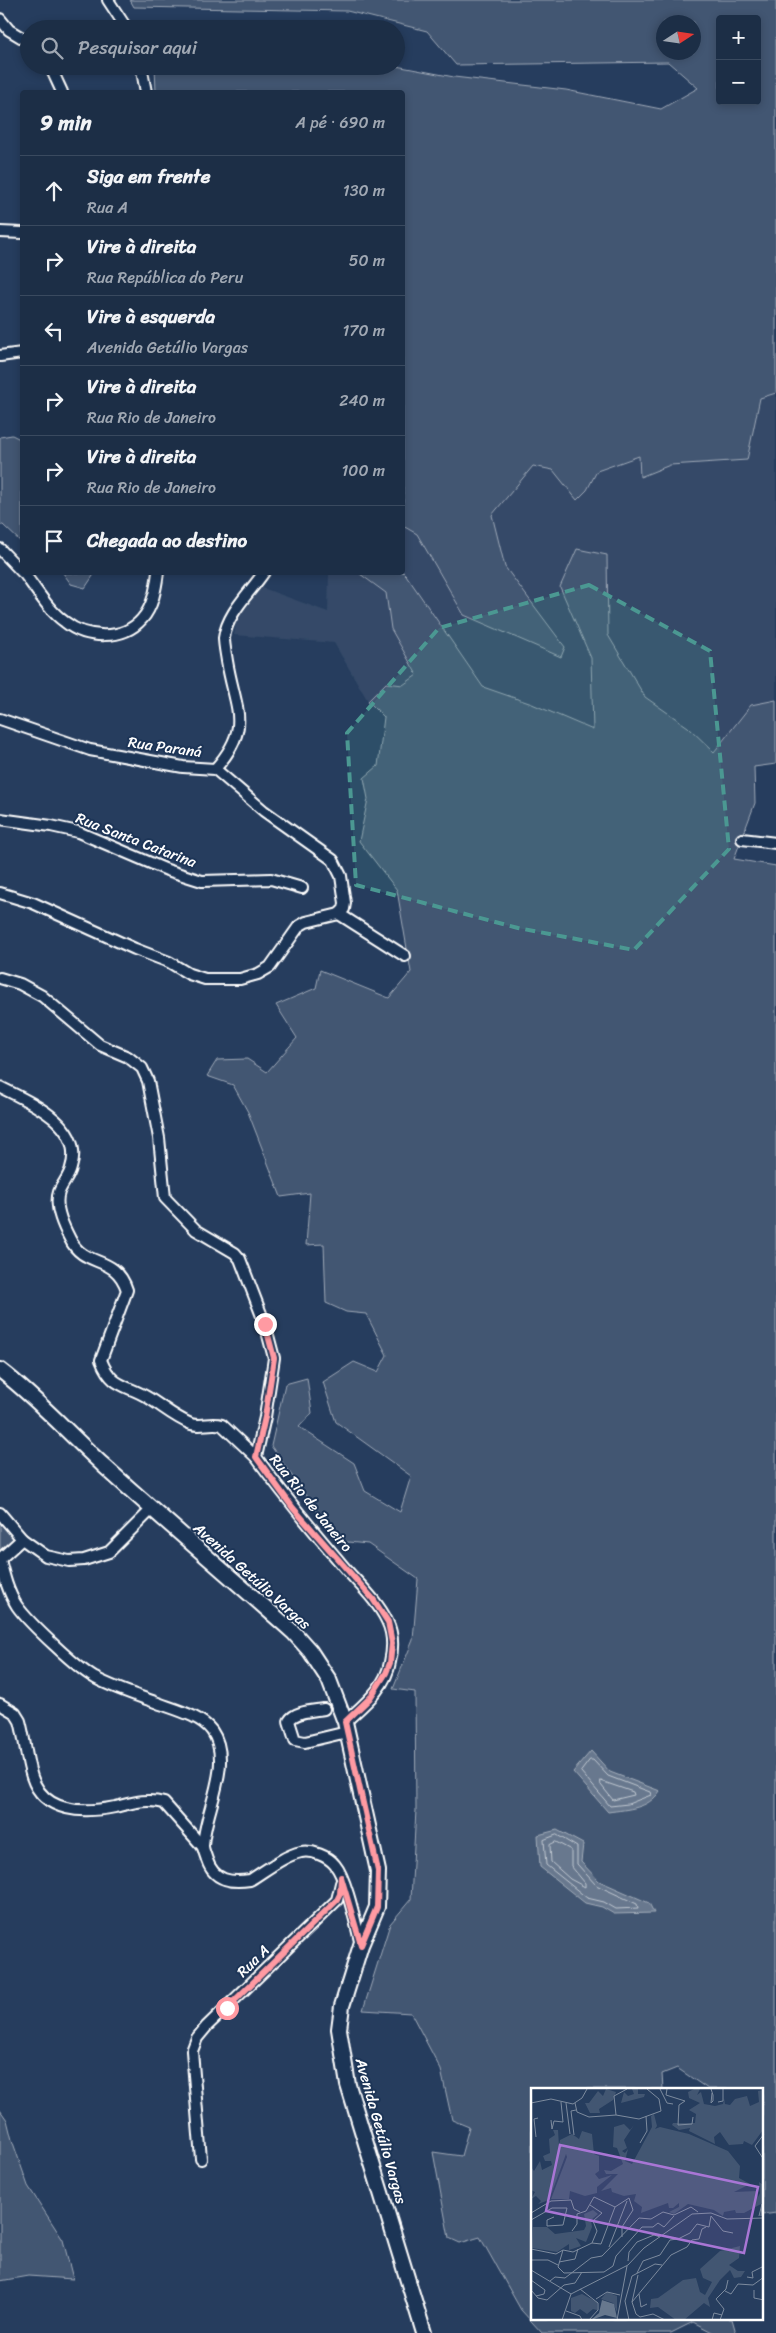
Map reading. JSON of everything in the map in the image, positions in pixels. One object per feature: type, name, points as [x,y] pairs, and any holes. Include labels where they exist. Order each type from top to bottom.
[{"type":"street","points":[[108,0],[121,20]]},
{"type":"street","points":[[0,19],[9,30],[20,37]]},
{"type":"street","points":[[54,75],[61,90]]},
{"type":"street","points":[[143,75],[146,90]]},
{"type":"street","points":[[0,232],[20,233]]},
{"type":"street","points":[[0,356],[20,352]]},
{"type":"street","points":[[0,549],[20,569]]},
{"type":"street","points":[[26,575],[66,623],[86,633],[106,636],[127,629],[141,620],[153,598],[157,575]]},
{"type":"street","points":[[215,769],[225,758],[236,738],[240,723],[224,639],[231,618],[262,575]]},
{"type":"street","name":"Rua Paraná","points":[[0,719],[90,750],[167,765],[215,769],[264,811],[333,860],[341,876],[344,891],[344,909],[339,914]]},
{"type":"street","name":"Rua Santa Catarina","points":[[0,819],[78,832],[167,870],[202,881],[271,880],[302,888]]},
{"type":"street","points":[[742,840],[776,843]]},
{"type":"street","points":[[0,893],[33,903],[135,949],[169,962],[189,974],[218,980],[240,979],[265,970],[270,966],[299,926],[306,922],[339,914],[405,956]]},
{"type":"street","name":"Rua Rio de Janeiro","points":[[0,978],[20,984],[42,996],[100,1045],[128,1057],[146,1073],[159,1138],[165,1198],[196,1230],[238,1256],[265,1324],[274,1358],[265,1417],[256,1457],[293,1508],[373,1599],[388,1622],[392,1643],[390,1663],[370,1698],[346,1727]]},
{"type":"street","points":[[0,1087],[36,1107],[65,1129],[71,1140],[72,1168],[58,1193],[57,1205],[70,1242],[82,1254],[92,1260],[106,1263],[116,1269],[124,1280],[127,1290],[101,1360],[105,1371],[119,1385],[148,1398],[164,1410],[193,1425],[215,1423],[222,1425],[256,1457]]},
{"type":"street","name":"Avenida Getúlio Vargas","points":[[0,1370],[152,1509],[294,1633],[329,1680],[346,1727],[378,1871],[377,1907],[361,1945],[341,2014],[339,2029],[343,2065],[424,2333]]},
{"type":"street","points":[[0,1515],[22,1539],[46,1556],[69,1561],[84,1560],[109,1552],[152,1509]]},
{"type":"street","points":[[22,1539],[0,1560],[8,1586],[17,1606],[34,1626],[94,1677],[186,1714],[203,1723],[211,1731],[220,1749],[220,1764],[203,1847]]},
{"type":"street","points":[[0,1704],[15,1713],[20,1721],[33,1779],[48,1798],[60,1806],[85,1812],[144,1800],[164,1802],[203,1847],[213,1873],[225,1880],[250,1880],[292,1855],[302,1852],[314,1853],[328,1858],[336,1866],[341,1877],[361,1945]]},
{"type":"street","points":[[324,1710],[297,1714],[291,1717],[289,1720],[295,1740],[305,1742],[346,1727]]},
{"type":"street","name":"Rua A","points":[[201,2159],[192,2065],[194,2044],[207,2026],[337,1900],[340,1894],[341,1877]]},
{"type":"highlighted area","points":[[589,585],[710,651],[729,849],[634,950],[518,928],[356,885],[347,733],[439,628]]},
{"type":"shaded area","points":[[130,0],[776,0],[776,393],[760,398],[747,460],[670,465],[640,477],[639,456],[597,471],[587,490],[577,500],[553,470],[533,466],[492,515],[505,567],[565,647],[561,657],[464,615],[417,534],[405,527],[405,90],[156,90],[155,75],[405,75],[405,68],[454,77],[566,90],[661,109],[698,88],[668,62],[456,65],[427,31],[405,26],[405,20],[383,20],[347,11],[134,7]]},
{"type":"shaded area","points":[[776,393],[776,700],[751,705],[714,752],[688,727],[645,697],[608,635],[607,555],[560,587],[591,658],[593,730],[532,704],[483,687],[405,574],[405,527],[417,534],[464,615],[565,646],[505,567],[492,515],[532,466],[552,470],[587,490],[597,471],[639,456],[640,476],[670,465],[746,460],[760,398]]},
{"type":"shaded area","points":[[12,435],[20,439],[20,541],[3,525],[0,525],[0,437]]},
{"type":"shaded area","points":[[577,549],[607,555],[608,635],[645,697],[688,727],[714,752],[751,705],[776,700],[776,764],[754,767],[755,803],[734,859],[776,866],[776,2213],[764,2215],[764,2088],[707,2088],[677,2068],[662,2074],[663,2088],[531,2088],[531,2320],[732,2320],[736,2333],[714,2333],[693,2322],[671,2333],[542,2333],[521,2310],[480,2237],[460,2243],[449,2238],[433,2152],[461,2156],[469,2127],[452,2120],[441,2070],[411,2013],[363,2010],[390,1924],[411,1899],[416,1810],[415,1692],[393,1689],[413,1640],[418,1579],[368,1544],[338,1541],[271,1446],[285,1384],[307,1378],[312,1413],[299,1427],[354,1463],[365,1491],[400,1512],[411,1476],[336,1422],[323,1382],[354,1362],[378,1372],[387,1355],[366,1314],[346,1312],[326,1303],[324,1244],[306,1245],[310,1193],[281,1197],[248,1112],[233,1085],[207,1076],[217,1060],[247,1059],[267,1072],[297,1038],[276,1005],[316,988],[320,970],[389,998],[411,972],[397,890],[359,841],[368,799],[364,778],[378,766],[384,717],[368,701],[386,683],[403,685],[417,675],[391,629],[386,593],[361,575],[405,574],[483,687],[532,704],[593,730],[591,658],[560,587]]},
{"type":"shaded area","points":[[64,575],[94,575],[85,588],[71,584]]},
{"type":"shaded area","points":[[329,575],[361,575],[386,593],[391,629],[417,675],[403,685],[386,684],[368,701],[334,643],[234,635],[237,618],[260,587],[328,612]]},
{"type":"shaded area","points":[[0,1522],[16,1537],[10,1546],[0,1550]]},
{"type":"shaded area","points":[[0,2110],[7,2120],[28,2186],[63,2240],[73,2279],[28,2276],[0,2281]]},
{"type":"water","points":[[591,1751],[610,1772],[660,1791],[644,1805],[608,1812],[573,1772]]},
{"type":"water","points":[[557,1830],[583,1844],[581,1862],[599,1881],[649,1903],[654,1913],[614,1914],[602,1907],[585,1903],[540,1867],[538,1835]]},
{"type":"route","points":[[227,2008],[337,1900],[340,1894],[341,1877],[361,1945],[377,1907],[379,1888],[376,1856],[345,1722],[380,1686],[390,1663],[392,1643],[390,1631],[388,1622],[373,1599],[293,1508],[256,1457],[265,1417],[274,1358],[265,1324]]}]
